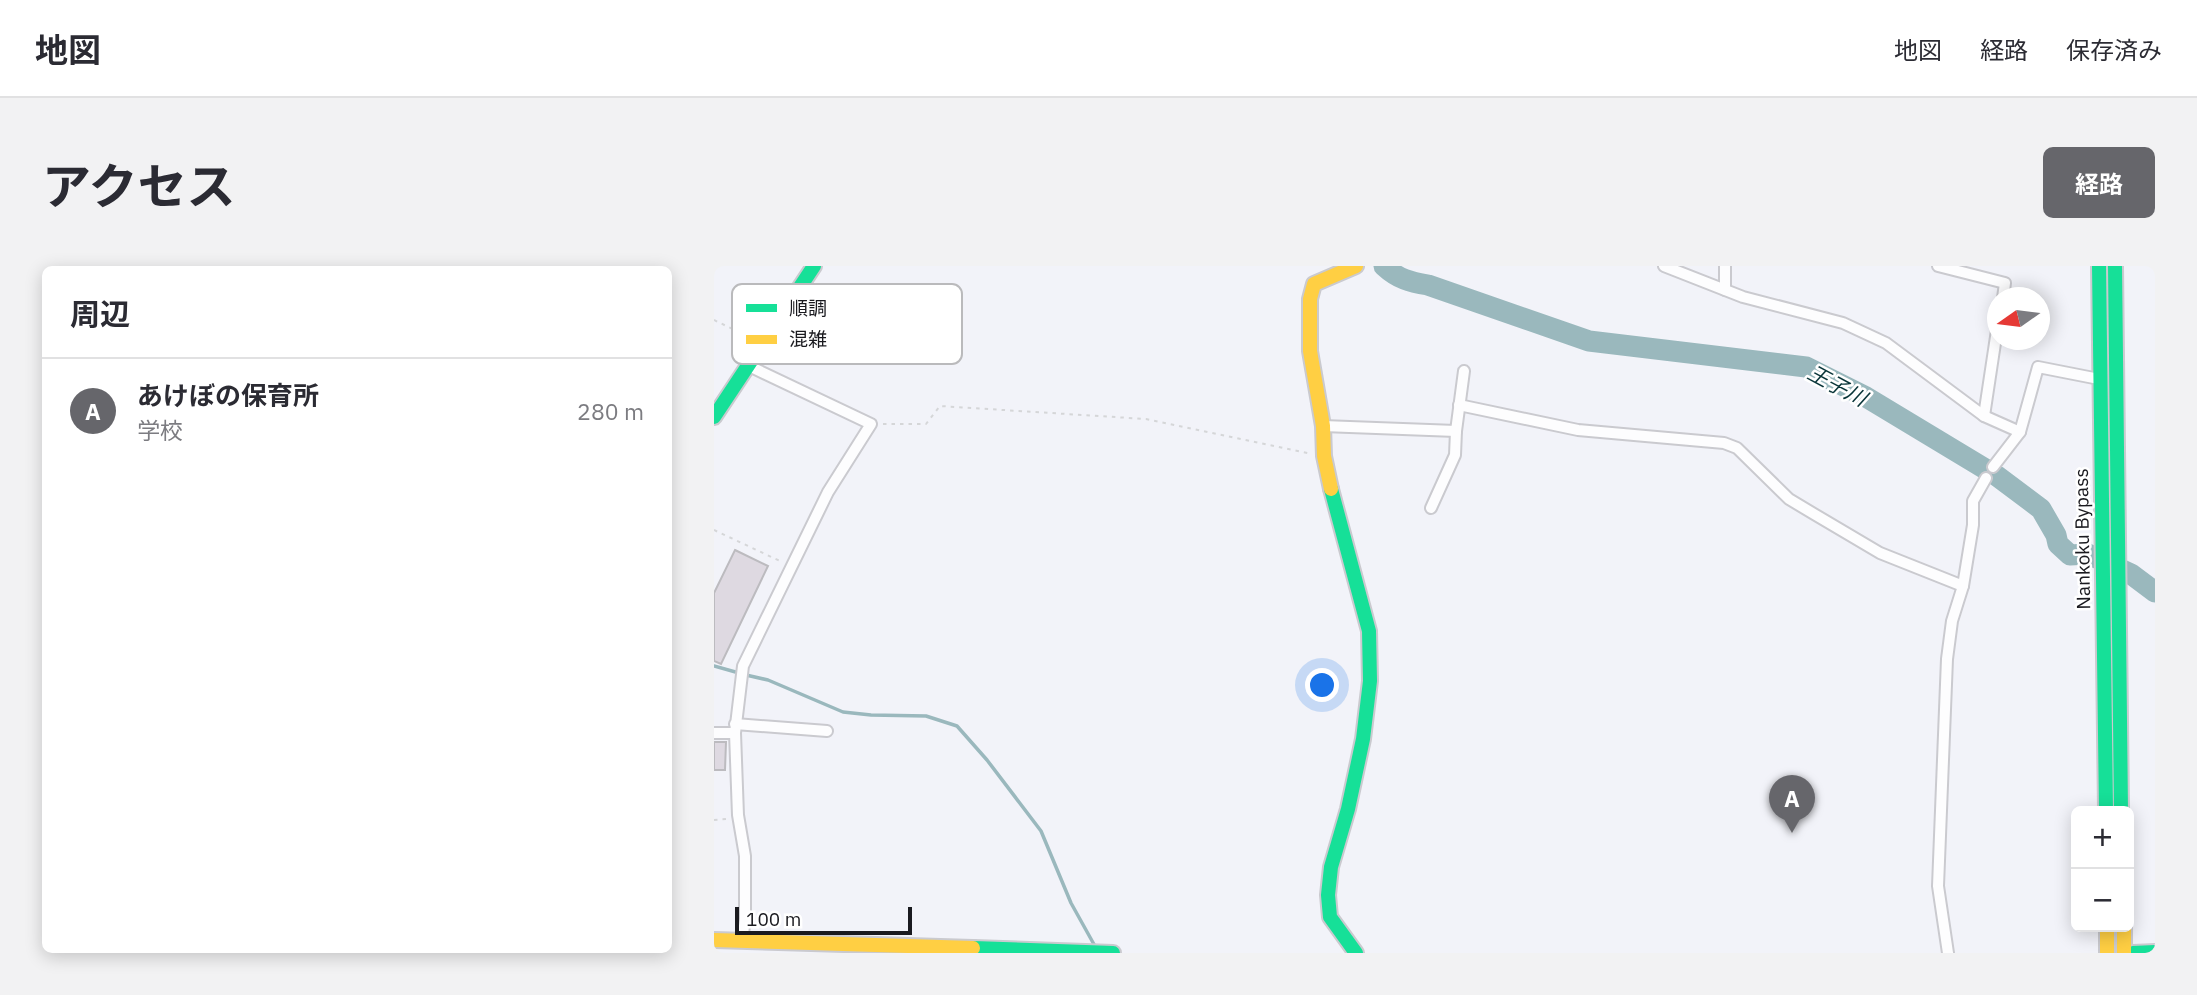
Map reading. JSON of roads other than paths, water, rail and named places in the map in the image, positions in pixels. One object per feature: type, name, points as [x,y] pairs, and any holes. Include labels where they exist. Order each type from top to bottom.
[{"type":"main road","points":[[802,284],[814,266]]},
{"type":"main road","points":[[1356,266],[1314,284],[1311,291],[1310,351],[1323,426],[1324,456],[1334,504],[1369,631],[1370,681],[1363,739],[1348,809],[1331,867],[1328,895],[1330,916],[1356,953]]},
{"type":"main road","name":"Nankoku Bypass","points":[[2099,266],[2101,518],[2112,752],[2120,806]]},
{"type":"main road","name":"Nankoku Bypass","points":[[2107,806],[2112,752],[2118,520],[2115,266]]},
{"type":"main road","points":[[714,417],[749,366]]},
{"type":"main road","points":[[2107,932],[2107,953]]},
{"type":"main road","points":[[2123,932],[2124,953]]},
{"type":"main road","points":[[714,940],[747,945],[1113,953]]},
{"type":"main road","points":[[2133,953],[2155,952]]},
{"type":"street","points":[[1664,266],[1743,297],[1843,323],[1886,343],[1984,416],[2020,432]]},
{"type":"street","points":[[1725,266],[1725,290]]},
{"type":"street","points":[[1938,266],[2005,283],[2004,287]]},
{"type":"street","points":[[1984,416],[1994,350]]},
{"type":"street","points":[[747,945],[745,856],[738,817],[735,729],[743,666],[828,492],[871,424],[749,366]]},
{"type":"street","points":[[1993,467],[2020,432],[2038,367],[2099,379]]},
{"type":"street","points":[[1431,508],[1453,462],[1464,371]]},
{"type":"street","points":[[1459,405],[1578,429],[1724,443],[1737,448],[1789,499],[1814,514],[1880,553],[1963,586]]},
{"type":"street","points":[[1323,426],[1456,431]]},
{"type":"street","points":[[1948,953],[1938,886],[1947,659],[1952,621],[1963,586],[1973,525],[1973,500],[1986,478]]},
{"type":"street","points":[[714,733],[735,729],[827,731]]},
{"type":"waterway","name":"王子川","points":[[1384,266],[1404,279],[1589,341],[1806,367],[1866,397],[1997,476],[2041,509],[2056,535],[2058,544],[2070,555],[2088,554],[2131,574],[2155,592]]},
{"type":"waterway","points":[[714,666],[739,673]]},
{"type":"waterway","points":[[746,675],[768,680],[843,712],[926,716],[957,726],[987,760],[1041,831],[1071,903],[1096,948]]},
{"type":"place","name":"あけぼの保育所","points":[[1792,833]]}]
